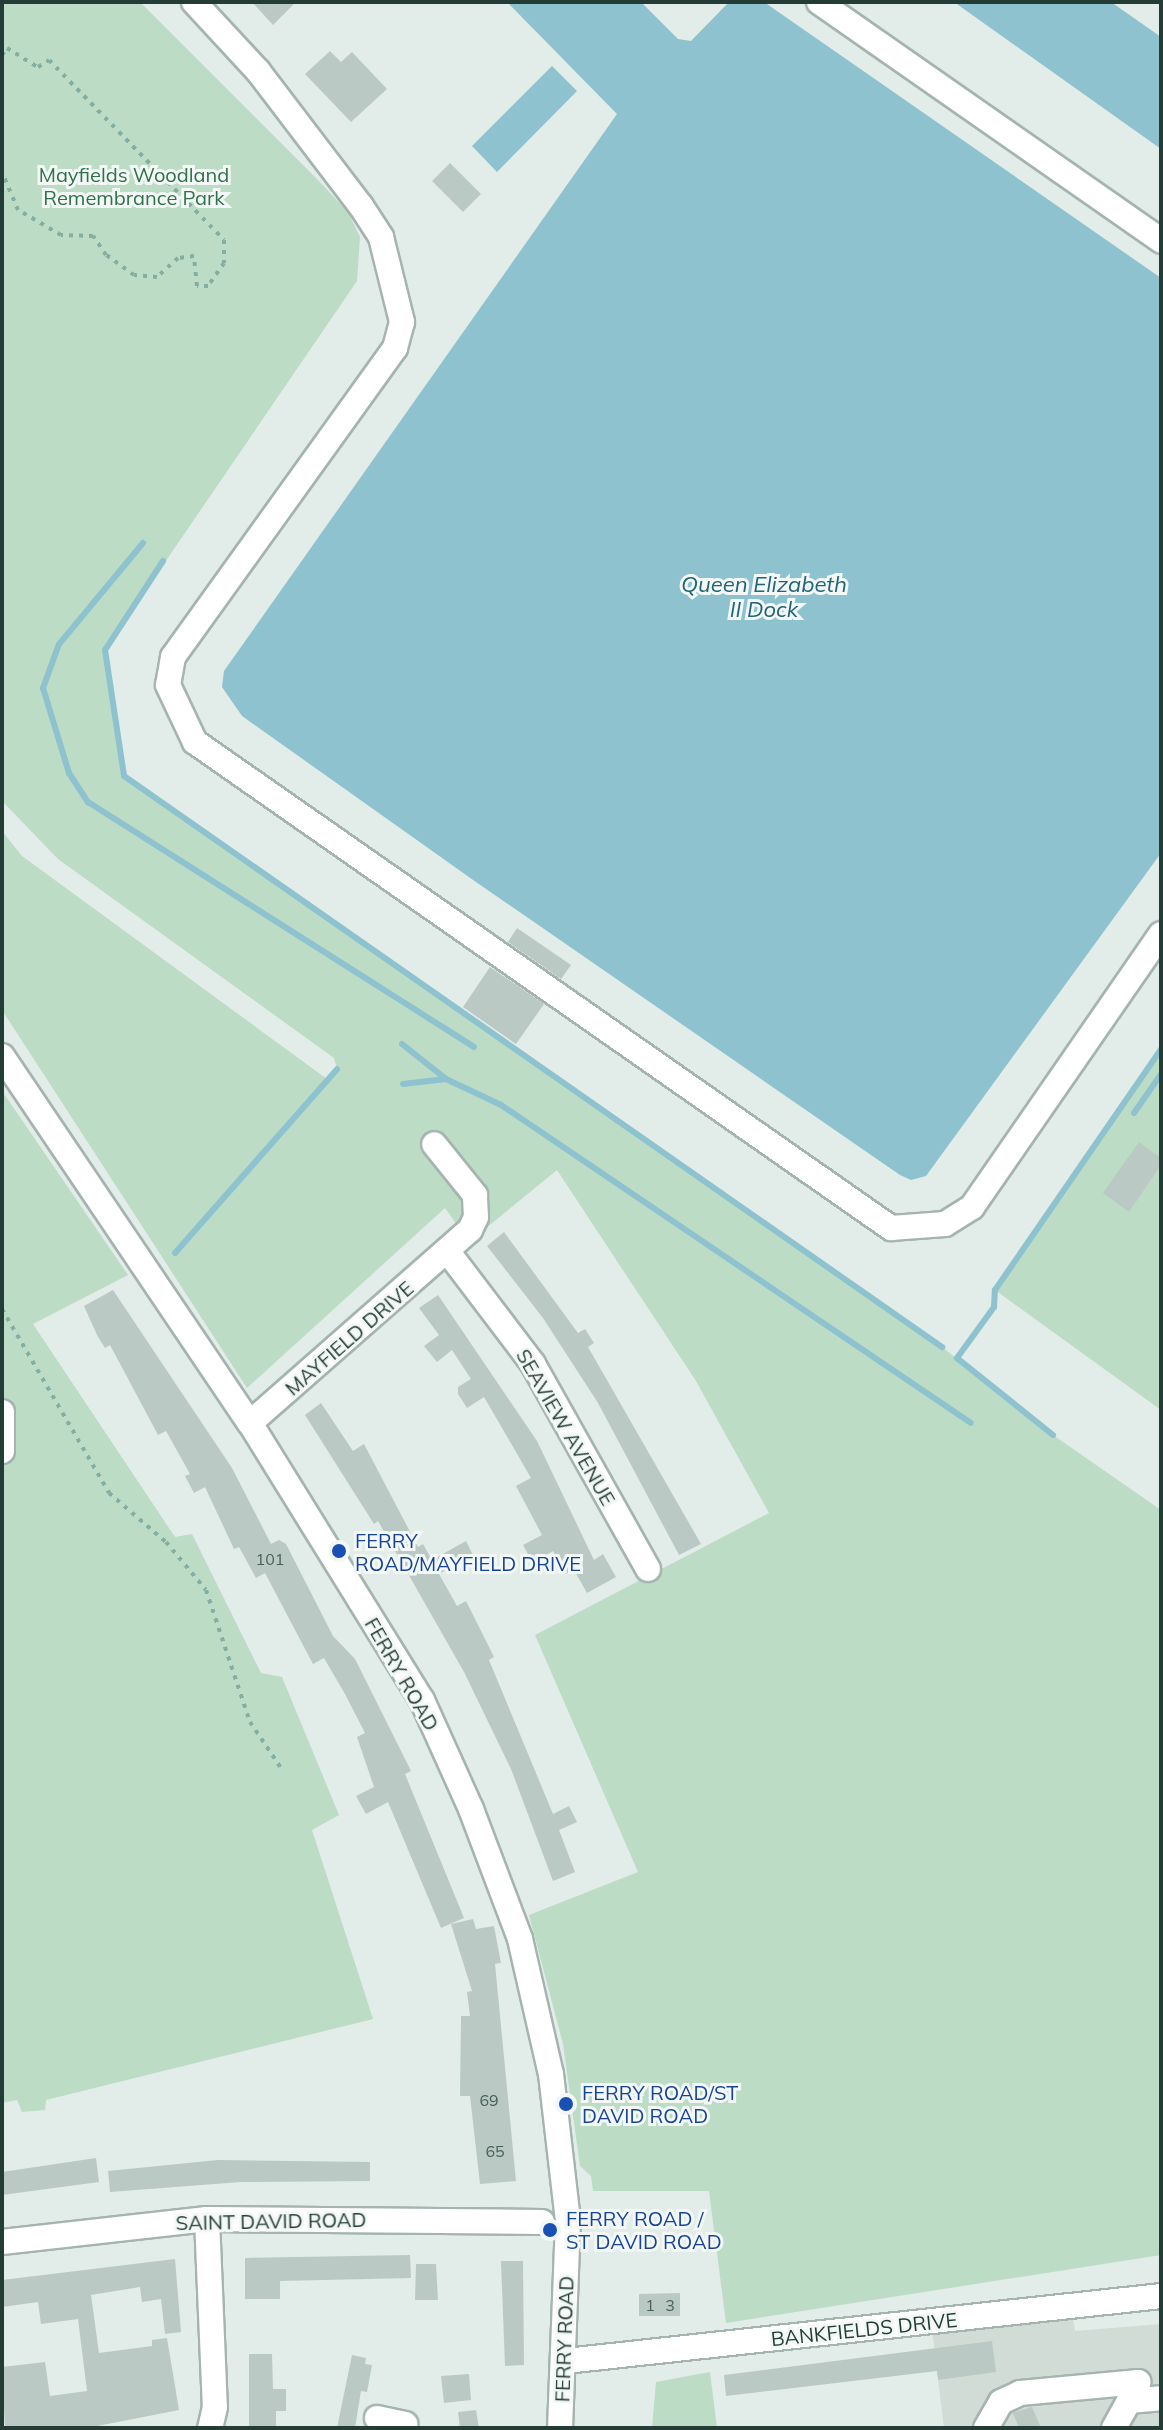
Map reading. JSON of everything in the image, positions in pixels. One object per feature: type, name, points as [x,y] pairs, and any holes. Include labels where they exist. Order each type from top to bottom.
[{"type":"street","points":[[194,2],[258,71],[361,206],[381,237],[402,322],[395,348],[173,657],[168,685],[195,742],[891,1228],[945,1224],[972,1207],[1161,934]]},
{"type":"street","points":[[819,2],[1161,241]]},
{"type":"street","name":"FERRY ROAD","points":[[2,1056],[250,1423],[422,1700],[510,1908],[539,2005],[551,2074],[568,2220],[566,2361],[560,2428]]},
{"type":"street","name":"MAYFIELD DRIVE","points":[[250,1423],[448,1252],[474,1223],[478,1204],[457,1167],[434,1144]]},
{"type":"street","name":"SEAVIEW AVENUE","points":[[448,1252],[533,1364],[648,1569]]},
{"type":"street","points":[[2,1412],[2,1451]]},
{"type":"street","points":[[207,2219],[215,2407],[210,2428]]},
{"type":"street","name":"SAINT DAVID ROAD","points":[[2,2242],[207,2219],[542,2222]]},
{"type":"street","name":"BANKFIELDS DRIVE","points":[[566,2361],[1161,2296]]},
{"type":"street","points":[[986,2428],[1001,2402],[1020,2393],[1138,2382],[1114,2428]]},
{"type":"street","points":[[1129,2401],[1161,2398]]},
{"type":"street","points":[[377,2418],[407,2419]]},
{"type":"path","points":[[2,55],[7,48],[38,67],[49,60],[224,240],[224,263],[208,286],[197,286],[194,256],[178,258],[157,277],[134,275],[106,255],[93,236],[61,235],[18,210],[2,172]]},
{"type":"path","points":[[2,1309],[109,1493],[166,1542],[206,1590],[250,1722],[281,1768]]},
{"type":"shaded area","points":[[1072,2313],[1075,2331],[1161,2324],[1161,2428],[944,2428],[932,2330]]},
{"type":"green space","name":"Mayfields Woodland Remembrance Park","points":[[2,2],[140,2],[348,212],[360,237],[357,281],[105,650],[124,776],[942,1347],[1053,1435],[1161,1510],[1161,2255],[726,2323],[709,2191],[593,2191],[591,2176],[580,2166],[563,2044],[529,1915],[638,1872],[535,1635],[769,1513],[696,1381],[557,1170],[469,1242],[445,1208],[247,1388],[2,1010],[2,831],[22,856],[327,1079],[337,1069],[334,1058],[58,859],[2,801]]},
{"type":"green space","points":[[1161,1053],[1161,1410],[995,1290]]},
{"type":"green space","points":[[2,1091],[128,1275],[33,1324],[175,1537],[192,1534],[261,1673],[282,1677],[339,1815],[312,1830],[373,2019],[46,2100],[45,2110],[22,2112],[17,2100],[2,2103]]},
{"type":"green space","points":[[710,2372],[717,2428],[652,2428],[656,2382]]},
{"type":"water","name":"Queen Elizabeth II Dock","points":[[507,2],[641,2],[678,39],[691,41],[729,2],[764,2],[1161,278],[1161,853],[926,1176],[911,1180],[900,1175],[476,882],[242,716],[222,687],[224,671],[617,114]]},
{"type":"water","points":[[954,2],[1111,2],[1161,37],[1161,149]]},
{"type":"water","points":[[552,66],[577,91],[497,172],[472,146]]},
{"type":"building","points":[[252,2],[296,2],[273,25]]},
{"type":"building","points":[[330,51],[341,62],[352,52],[387,89],[351,122],[305,74]]},
{"type":"building","points":[[450,163],[481,194],[463,212],[432,181]]},
{"type":"building","points":[[517,928],[571,965],[561,979],[508,942]]},
{"type":"building","points":[[490,967],[544,1004],[516,1044],[463,1007]]},
{"type":"building","points":[[1139,1142],[1161,1158],[1161,1165],[1129,1212],[1103,1193]]},
{"type":"building","points":[[504,1232],[578,1333],[585,1329],[594,1343],[588,1347],[701,1544],[679,1555],[598,1403],[543,1318],[487,1246]]},
{"type":"building","points":[[113,1290],[232,1468],[271,1544],[279,1540],[286,1544],[333,1636],[355,1659],[411,1771],[405,1774],[464,1918],[441,1928],[388,1802],[366,1814],[356,1796],[374,1787],[357,1737],[365,1733],[345,1694],[324,1658],[313,1664],[265,1573],[256,1578],[239,1547],[234,1549],[205,1487],[194,1493],[185,1476],[190,1474],[166,1431],[158,1435],[110,1345],[105,1348],[97,1335],[84,1306]]},
{"type":"building","points":[[438,1295],[537,1441],[594,1560],[603,1554],[616,1577],[587,1593],[574,1570],[565,1574],[553,1551],[533,1563],[523,1545],[542,1535],[516,1486],[531,1478],[484,1397],[467,1408],[458,1394],[458,1387],[471,1379],[452,1350],[437,1362],[424,1346],[439,1335],[419,1308]]},
{"type":"building","points":[[321,1403],[353,1451],[364,1444],[418,1547],[423,1544],[432,1560],[466,1541],[473,1555],[439,1574],[457,1606],[466,1601],[494,1657],[489,1660],[553,1814],[569,1806],[577,1822],[559,1830],[575,1872],[553,1881],[511,1769],[464,1672],[378,1521],[374,1524],[305,1415]]},
{"type":"building","points":[[473,1919],[476,1929],[494,1926],[501,1963],[495,1964],[516,2181],[480,2184],[470,2096],[460,2096],[461,2016],[470,2016],[467,1992],[472,1991],[451,1924]]},
{"type":"building","points":[[96,2158],[99,2182],[2,2195],[2,2172]]},
{"type":"building","points":[[218,2160],[370,2162],[370,2181],[241,2182],[110,2192],[108,2171]]},
{"type":"building","points":[[410,2255],[411,2278],[280,2281],[280,2299],[245,2299],[245,2258]]},
{"type":"building","points":[[175,2259],[181,2332],[165,2334],[161,2299],[142,2302],[140,2287],[91,2295],[99,2353],[152,2346],[152,2340],[167,2338],[179,2410],[87,2428],[5,2428],[2,2367],[45,2362],[50,2396],[87,2391],[78,2319],[41,2324],[38,2302],[2,2307],[2,2280]]},
{"type":"building","points":[[501,2261],[523,2261],[524,2365],[505,2366]]},
{"type":"building","points":[[416,2264],[436,2264],[438,2300],[415,2300]]},
{"type":"building","points":[[680,2293],[680,2316],[639,2316],[639,2294]]},
{"type":"building","points":[[992,2341],[996,2372],[938,2380],[937,2371],[726,2396],[724,2375]]},
{"type":"building","points":[[249,2354],[272,2354],[273,2389],[286,2389],[286,2411],[276,2411],[276,2428],[249,2428]]},
{"type":"building","points":[[352,2355],[366,2358],[365,2364],[372,2365],[367,2392],[361,2391],[355,2428],[337,2428]]},
{"type":"building","points":[[469,2374],[471,2400],[444,2403],[441,2376]]},
{"type":"building","points":[[1032,2407],[1041,2428],[1019,2428],[1013,2413]]},
{"type":"building","points":[[476,2410],[479,2428],[460,2428],[458,2412]]},
{"type":"waterway","points":[[143,543],[59,644],[43,688],[69,773],[88,802],[474,1047]]},
{"type":"waterway","points":[[163,561],[105,650],[124,776],[942,1347]]},
{"type":"waterway","points":[[402,1044],[446,1079],[501,1105],[971,1423]]},
{"type":"waterway","points":[[1053,1435],[957,1358],[994,1307],[995,1290],[1161,1049]]},
{"type":"waterway","points":[[175,1253],[337,1069]]},
{"type":"waterway","points":[[1134,1113],[1161,1074]]},
{"type":"waterway","points":[[403,1084],[446,1079]]},
{"type":"place","name":"FERRY ROAD/MAYFIELD DRIVE","points":[[339,1551]]},
{"type":"place","name":"FERRY ROAD/ST DAVID ROAD","points":[[566,2104]]},
{"type":"place","name":"FERRY ROAD / ST DAVID ROAD","points":[[550,2230]]}]
